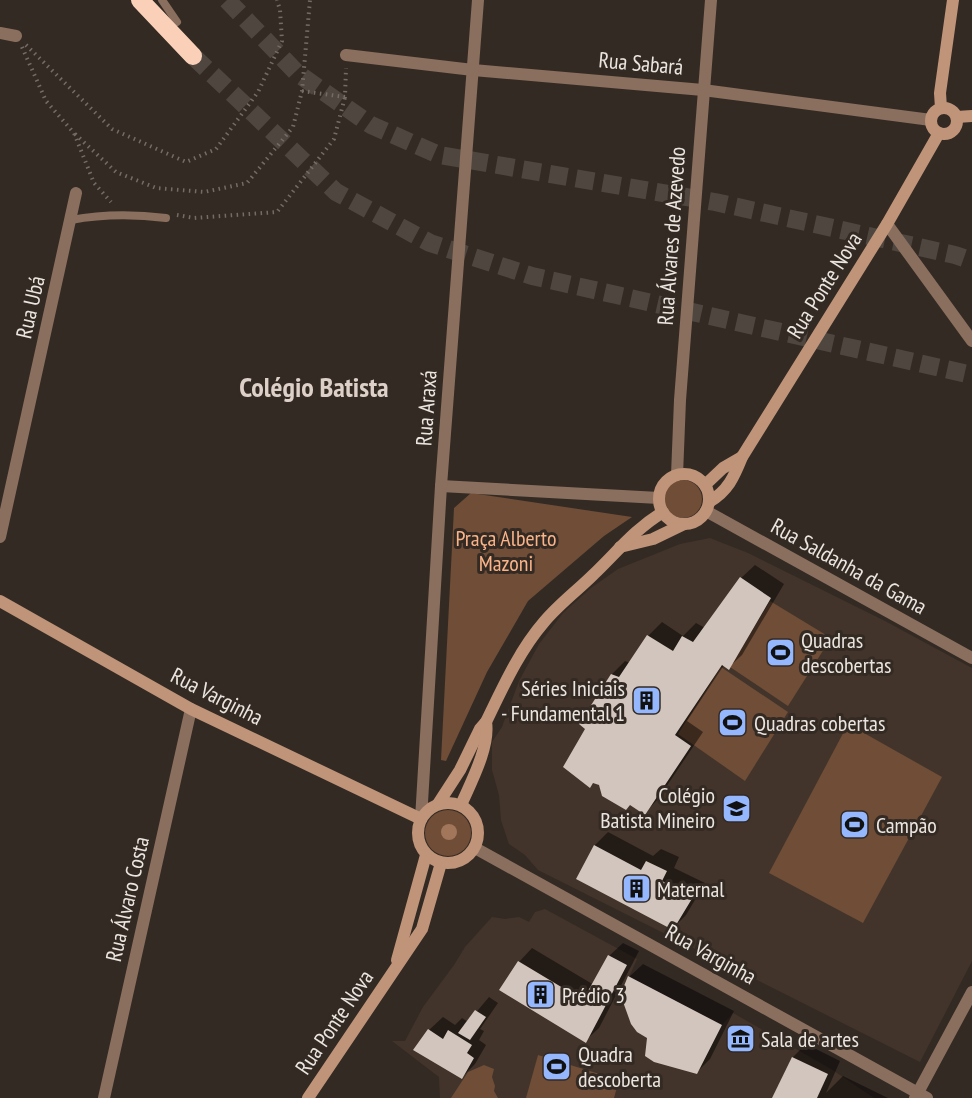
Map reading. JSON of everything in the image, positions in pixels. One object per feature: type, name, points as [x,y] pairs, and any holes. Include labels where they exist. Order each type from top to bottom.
[{"type":"highway","points":[[140,0],[193,56]]},
{"type":"street","name":"Rua Araxá","points":[[421,819],[441,486],[478,0]]},
{"type":"street","name":"Rua Álvares de Azevedo","points":[[677,475],[680,400],[711,0]]},
{"type":"street","points":[[941,108],[939,93],[953,0]]},
{"type":"street","points":[[0,33],[16,36]]},
{"type":"street","name":"Rua Sabará","points":[[346,55],[473,70],[703,90],[931,120]]},
{"type":"street","points":[[941,108],[952,111],[957,117],[954,129],[947,134],[934,130],[931,120],[936,111],[941,108]]},
{"type":"street","points":[[957,117],[972,116]]},
{"type":"street","name":"Rua Ponte Nova","points":[[708,506],[731,482],[742,457],[886,224],[939,133]]},
{"type":"street","name":"Rua Ubá","points":[[0,537],[76,193]]},
{"type":"street","points":[[886,224],[972,341]]},
{"type":"street","name":"Rua Ponte Nova","points":[[705,485],[723,468],[742,457]]},
{"type":"street","points":[[620,547],[653,539],[684,524],[697,521],[708,506],[708,490],[693,475],[677,475],[664,483],[659,498],[663,512],[671,521],[684,524]]},
{"type":"street","points":[[441,486],[659,498]]},
{"type":"street","name":"Rua Saldanha da Gama","points":[[708,506],[972,658]]},
{"type":"street","points":[[438,804],[460,770],[525,646],[544,622],[639,528],[663,512]]},
{"type":"street","name":"Rua Varginha","points":[[0,601],[191,709],[421,819]]},
{"type":"street","name":"Rua Álvaro Costa","points":[[104,1098],[191,709]]},
{"type":"street","points":[[461,806],[475,774],[487,732],[486,722]]},
{"type":"street","points":[[453,803],[461,806],[473,816],[477,824],[478,840],[474,848],[460,861],[441,863],[426,855],[421,847],[418,838],[421,819],[438,804],[453,803]]},
{"type":"street","name":"Rua Varginha","points":[[474,848],[920,1096]]},
{"type":"street","name":"Rua Ponte Nova","points":[[394,970],[426,855]]},
{"type":"street","name":"Rua Ponte Nova","points":[[308,1098],[422,929],[441,863]]},
{"type":"street","points":[[920,1096],[972,992]]},
{"type":"lane","points":[[162,0],[177,22]]},
{"type":"lane","points":[[71,220],[102,214],[169,216]]},
{"type":"path","points":[[16,36],[112,129],[186,162],[216,149],[258,92],[282,41],[277,0]]},
{"type":"path","points":[[16,36],[46,101],[74,133],[117,172],[156,188],[204,192],[247,183],[293,127],[302,91],[310,0]]},
{"type":"path","points":[[169,216],[194,218],[277,212],[334,140],[345,97],[346,55]]},
{"type":"path","points":[[302,91],[345,97]]},
{"type":"path","points":[[74,133],[94,183],[113,205]]},
{"type":"shaded area","name":"Colégio Batista Mineiro","points":[[710,538],[748,553],[885,621],[972,668],[972,961],[920,1062],[538,870],[525,855],[509,844],[501,820],[499,795],[492,770],[492,742],[502,727],[519,681],[539,644],[563,613],[591,588],[618,569],[680,544]]},
{"type":"shaded area","points":[[545,909],[637,959],[629,977],[722,1025],[733,1013],[831,1069],[874,1098],[440,1098],[439,1077],[392,1041],[405,1041],[423,1007],[465,947],[492,917],[505,919],[519,917],[529,922],[535,912]]},
{"type":"green space","points":[[683,480],[696,486],[702,499],[696,512],[683,518],[670,512],[664,499],[670,486]]},
{"type":"green space","name":"Praça Alberto Mazoni","points":[[471,493],[632,517],[604,536],[528,601],[487,672],[446,761],[441,760],[454,508]]},
{"type":"green space","name":"Quadras descobertas","points":[[770,601],[831,638],[788,706],[730,667]]},
{"type":"green space","name":"Quadras cobertas","points":[[721,667],[788,712],[745,781],[678,734]]},
{"type":"green space","name":"Campão","points":[[848,724],[942,777],[863,923],[769,873]]},
{"type":"green space","points":[[453,810],[465,816],[470,824],[470,842],[465,850],[457,855],[443,856],[435,853],[428,846],[425,828],[428,820],[435,813]]},
{"type":"green space","name":"Quadra descoberta","points":[[538,1055],[619,1080],[614,1098],[526,1098]]},
{"type":"green space","points":[[484,1065],[494,1069],[492,1077],[494,1091],[498,1098],[451,1098],[468,1072]]},
{"type":"building","name":"Séries Iniciais - Fundamental 1","points":[[740,577],[771,598],[729,670],[722,665],[675,735],[691,746],[645,815],[630,805],[626,810],[602,796],[599,785],[593,783],[590,788],[563,767],[585,729],[579,724],[611,674],[619,677],[647,635],[673,651],[682,636],[693,642]]},
{"type":"building","name":"Maternal","points":[[594,845],[641,870],[646,861],[667,871],[662,881],[693,897],[673,930],[576,879]]},
{"type":"building","name":"Prédio 3","points":[[608,955],[627,965],[586,1043],[499,990],[518,961],[583,1000]]},
{"type":"building","points":[[628,976],[722,1025],[697,1074],[654,1062],[645,1056],[647,1038],[637,1032],[631,1024],[622,999],[622,991]]},
{"type":"building","points":[[475,1010],[486,1017],[470,1040],[458,1033]]},
{"type":"building","points":[[428,1029],[443,1039],[448,1030],[472,1045],[467,1053],[474,1058],[462,1079],[413,1050]]},
{"type":"building","points":[[792,1057],[828,1074],[817,1098],[772,1098]]},
{"type":"tunnel","points":[[227,0],[297,73],[371,125],[439,155],[715,202],[955,255],[972,261]]},
{"type":"tunnel","points":[[193,56],[336,192],[430,243],[532,276],[972,375]]},
{"type":"place","name":"Quadras descobertas","points":[[780,653]]},
{"type":"place","name":"Séries Iniciais - Fundamental 1","points":[[646,701]]},
{"type":"place","name":"Quadras cobertas","points":[[733,723]]},
{"type":"place","name":"Colégio Batista Mineiro","points":[[736,808]]},
{"type":"place","name":"Campão","points":[[855,825]]},
{"type":"place","name":"Maternal","points":[[636,889]]},
{"type":"place","name":"Prédio 3","points":[[541,995]]},
{"type":"place","name":"Sala de artes","points":[[740,1039]]},
{"type":"place","name":"Quadra descoberta","points":[[557,1067]]},
{"type":"district","name":"Colégio Batista","points":[[314,386]]}]
